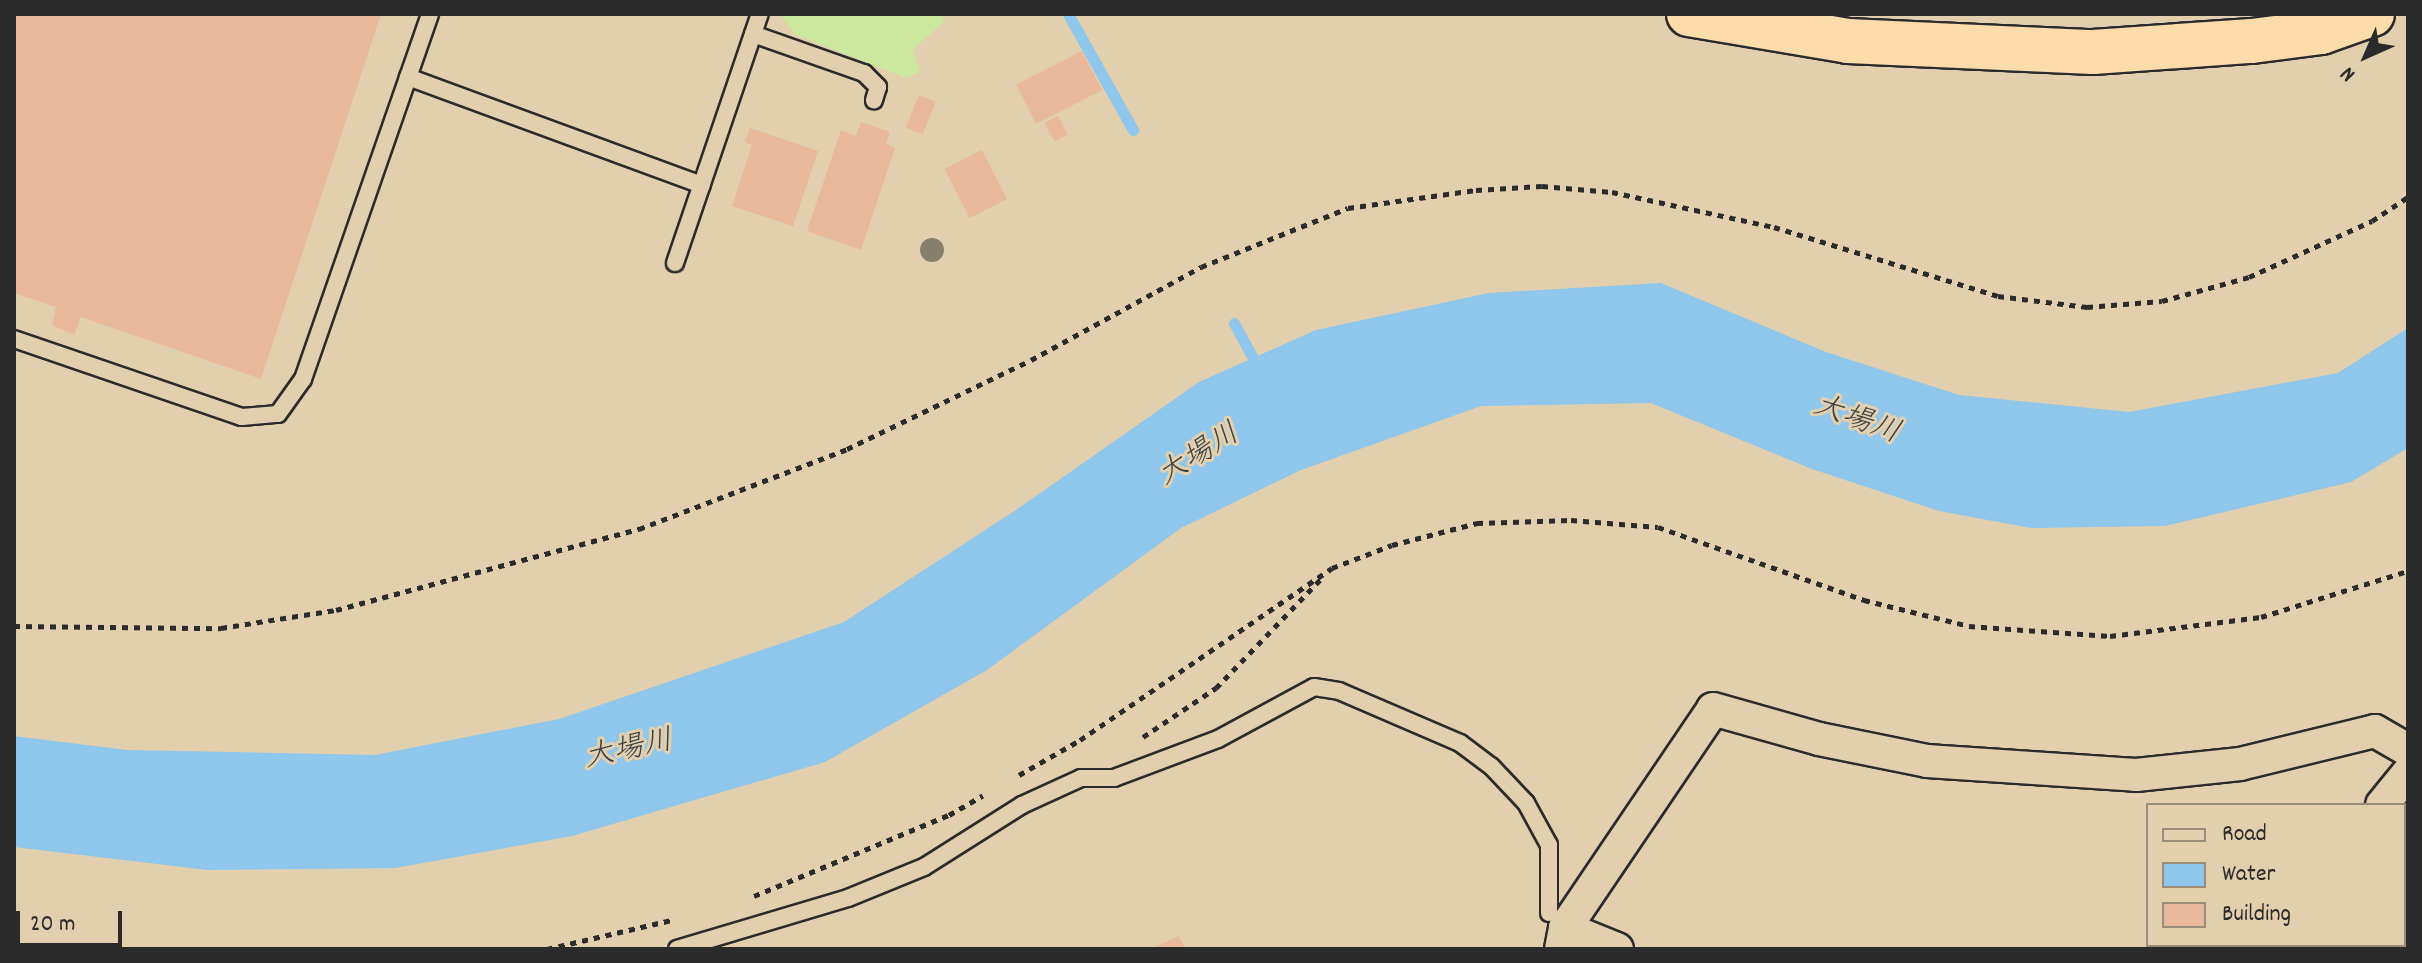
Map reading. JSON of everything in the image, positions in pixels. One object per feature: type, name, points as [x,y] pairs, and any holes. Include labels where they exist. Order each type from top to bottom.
[{"type":"highway","points":[[1689,14],[1848,41],[2093,52],[2294,36],[2372,14]]},
{"type":"highway","points":[[2197,14],[2208,14]]},
{"type":"street","points":[[1617,949],[1558,930],[1713,709],[1819,739],[1927,761],[2136,775],[2240,764],[2375,731],[2408,750]]},
{"type":"street","points":[[2384,803],[2408,773]]},
{"type":"lane","points":[[14,339],[242,417],[278,414],[303,379],[430,14]]},
{"type":"lane","points":[[675,263],[760,14]]},
{"type":"lane","points":[[753,34],[864,73],[878,87],[874,100]]},
{"type":"lane","points":[[408,77],[702,185]]},
{"type":"lane","points":[[677,949],[848,898],[911,872],[1022,805],[1081,778],[1114,778],[1218,739],[1314,687],[1339,691],[1460,743],[1491,766],[1526,803],[1549,845],[1558,930]]},
{"type":"path","points":[[14,626],[235,626],[417,591],[639,529],[847,449],[1031,360],[1201,267],[1297,225],[1363,205],[1425,195],[1542,186],[1612,192],[1774,227],[1998,296],[2087,307],[2162,301],[2249,277],[2372,221],[2408,197]]},
{"type":"path","points":[[1014,777],[1080,740],[1332,568],[1392,545],[1477,523],[1571,520],[1658,527],[1864,600],[1954,622],[2110,636],[2261,617],[2408,571]]},
{"type":"path","points":[[1141,739],[1216,688],[1332,568]]},
{"type":"path","points":[[739,901],[949,815],[988,792]]},
{"type":"path","points":[[547,949],[681,918]]},
{"type":"green space","points":[[780,14],[941,14],[943,23],[913,49],[920,72],[906,78],[794,34]]},
{"type":"water","name":"大場川","points":[[1661,283],[1826,352],[1959,395],[2129,412],[2338,373],[2408,328],[2408,448],[2351,482],[2165,526],[2031,528],[1939,511],[1812,469],[1651,403],[1481,406],[1301,470],[1181,528],[987,670],[825,762],[572,836],[395,868],[208,870],[14,847],[14,736],[127,750],[375,755],[559,719],[844,622],[1016,510],[1199,382],[1316,330],[1489,293]]},
{"type":"building","points":[[14,14],[381,14],[261,379],[81,317],[74,335],[52,325],[56,307],[14,293]]},
{"type":"building","points":[[1082,51],[1102,90],[1036,124],[1016,85]]},
{"type":"building","points":[[919,95],[936,102],[923,134],[906,127]]},
{"type":"building","points":[[1058,116],[1068,135],[1055,142],[1045,123]]},
{"type":"building","points":[[861,122],[890,132],[886,144],[895,148],[861,250],[807,231],[841,130],[856,136]]},
{"type":"building","points":[[750,128],[818,151],[793,226],[732,206],[752,145],[745,142]]},
{"type":"building","points":[[982,150],[1007,199],[970,218],[945,169]]},
{"type":"building","points":[[1179,936],[1185,949],[1150,949]]},
{"type":"waterway","points":[[1068,14],[1133,130]]},
{"type":"waterway","points":[[1234,323],[1260,371]]}]
